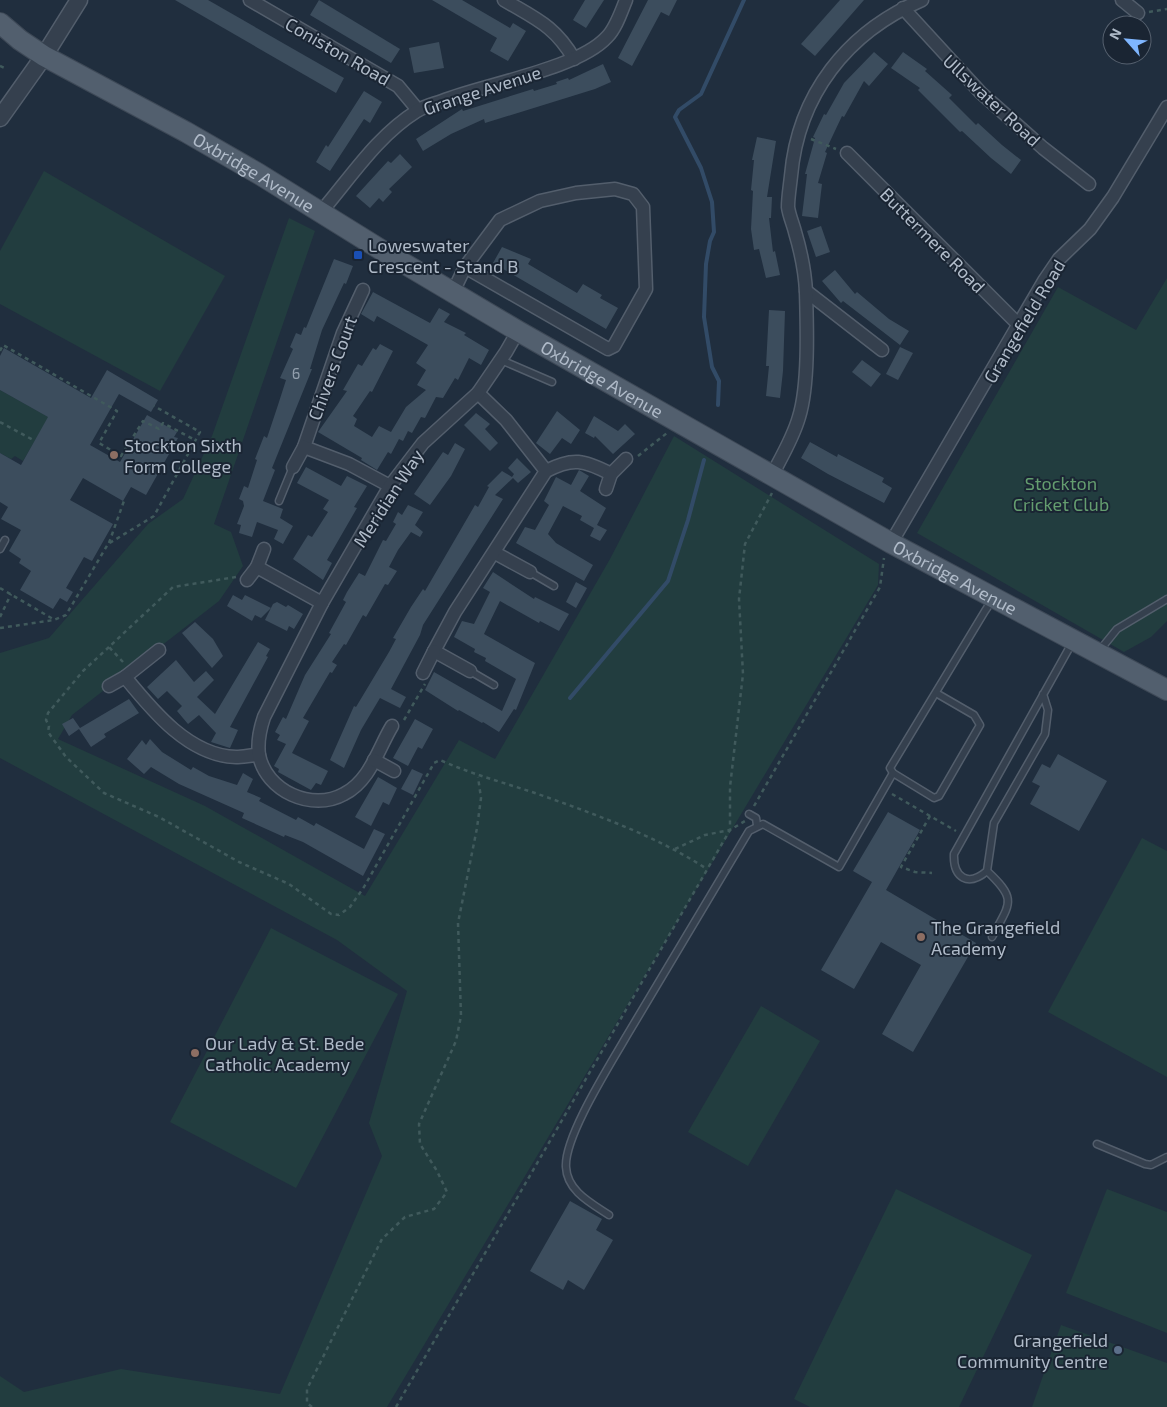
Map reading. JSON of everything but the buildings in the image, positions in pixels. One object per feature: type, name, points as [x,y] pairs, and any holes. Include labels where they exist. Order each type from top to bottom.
[{"type":"main road","name":"Oxbridge Avenue","points":[[0,22],[20,40],[44,56],[186,132],[518,330],[678,420],[773,484],[891,543],[1167,690]]},
{"type":"street","points":[[0,118],[44,56],[79,0]]},
{"type":"street","name":"Coniston Road","points":[[250,0],[398,86],[418,110]]},
{"type":"street","points":[[504,0],[551,27],[564,41],[574,59]]},
{"type":"street","name":"Grange Avenue","points":[[321,212],[358,164],[387,135],[418,110],[468,91],[574,59],[594,49],[609,36],[626,0]]},
{"type":"street","points":[[773,484],[800,416],[805,378],[806,291],[802,257],[788,207],[792,166],[798,134],[812,98],[830,70],[880,21],[922,0]]},
{"type":"street","points":[[1122,0],[1138,13]]},
{"type":"street","name":"Ullswater Road","points":[[903,8],[981,93],[1043,148],[1089,184]]},
{"type":"street","name":"Grangefield Road","points":[[891,543],[1059,259],[1090,229],[1113,197],[1167,107]]},
{"type":"street","name":"Buttermere Road","points":[[847,153],[1020,326]]},
{"type":"street","name":"Oxbridge Avenue","points":[[615,189],[633,194],[643,208],[646,289],[614,346],[608,349],[465,268],[500,220],[540,202],[576,193],[615,189]]},
{"type":"street","points":[[454,292],[465,268]]},
{"type":"street","name":"Chivers Court","points":[[293,467],[304,447],[343,333],[363,290]]},
{"type":"street","points":[[806,291],[882,350]]},
{"type":"street","name":"Meridian Way","points":[[396,725],[362,780],[344,794],[326,800],[312,801],[295,797],[279,787],[266,773],[259,754],[258,736],[264,717],[322,603],[390,486],[424,443],[478,393],[501,360],[518,330]]},
{"type":"street","points":[[478,393],[506,420],[546,471]]},
{"type":"street","points":[[304,447],[349,464],[390,486]]},
{"type":"street","points":[[606,489],[611,474],[626,459]]},
{"type":"street","points":[[425,677],[434,651],[455,612],[546,471],[562,463],[576,460],[593,464],[611,474]]},
{"type":"street","points":[[264,550],[252,574],[322,603]]},
{"type":"street","points":[[495,552],[530,572]]},
{"type":"street","points":[[109,686],[159,650]]},
{"type":"street","points":[[434,651],[470,671]]},
{"type":"street","points":[[128,674],[152,711],[186,740],[219,755],[236,757],[259,754]]},
{"type":"street","points":[[374,760],[394,771]]},
{"type":"lane","points":[[501,360],[552,382]]},
{"type":"lane","points":[[279,501],[293,467]]},
{"type":"lane","points":[[0,549],[5,540]]},
{"type":"lane","points":[[530,572],[554,586]]},
{"type":"lane","points":[[936,693],[974,714],[980,725],[939,796],[934,798],[893,773],[890,768],[993,598]]},
{"type":"lane","points":[[1098,653],[1117,629],[1167,599]]},
{"type":"lane","points":[[1043,694],[1048,710],[1045,734],[994,823],[987,872],[978,879],[966,879],[959,876],[953,866],[954,854],[1043,694],[1074,640]]},
{"type":"lane","points":[[470,671],[494,685]]},
{"type":"lane","points":[[610,1215],[579,1194],[569,1182],[566,1155],[571,1140],[602,1078],[749,831],[757,825],[763,824],[839,867],[893,773]]},
{"type":"lane","points":[[749,814],[756,818],[757,825]]},
{"type":"lane","points":[[987,872],[1006,889],[1009,896],[1007,908],[992,937]]},
{"type":"lane","points":[[1097,1144],[1145,1164],[1152,1165],[1167,1157]]},
{"type":"path","points":[[1138,13],[1167,9]]},
{"type":"path","points":[[0,66],[7,69]]},
{"type":"path","points":[[798,134],[847,153]]},
{"type":"path","points":[[0,351],[4,345],[117,411],[98,444],[121,456],[143,421],[159,429],[163,423],[195,440]]},
{"type":"path","points":[[108,544],[154,516],[200,432],[154,406]]},
{"type":"path","points":[[626,459],[635,458],[667,432],[678,420]]},
{"type":"path","points":[[0,422],[35,441]]},
{"type":"path","points":[[396,1407],[730,830],[730,787],[743,674],[739,599],[745,544],[773,484]]},
{"type":"path","points":[[0,628],[54,620],[66,614],[108,544],[125,498]]},
{"type":"path","points":[[675,849],[705,834],[730,830],[745,821],[880,587],[884,558],[891,543]]},
{"type":"path","points":[[252,574],[173,587],[84,671],[48,712],[46,720],[50,726],[48,732],[66,757],[104,794],[159,817],[239,862],[288,884],[331,914],[339,915],[350,907],[364,887],[434,763],[440,760],[478,777],[550,798],[675,849],[707,870]]},
{"type":"path","points":[[0,588],[54,620]]},
{"type":"path","points":[[0,617],[11,594]]},
{"type":"path","points":[[109,647],[128,674]]},
{"type":"path","points":[[396,725],[425,677]]},
{"type":"path","points":[[312,1407],[307,1403],[307,1390],[382,1239],[405,1217],[434,1209],[447,1192],[438,1171],[420,1144],[419,1124],[456,1041],[461,1016],[458,923],[477,828],[481,798],[478,777]]},
{"type":"path","points":[[892,794],[956,831]]},
{"type":"path","points":[[930,816],[901,867],[915,872],[932,873]]},
{"type":"green space","points":[[44,171],[225,276],[160,391],[0,304],[0,251]]},
{"type":"green space","points":[[289,218],[315,231],[214,524],[231,532],[243,566],[219,601],[72,715],[58,739],[205,806],[365,896],[459,740],[495,759],[610,559],[674,436],[879,564],[878,585],[387,1407],[0,1407],[0,1376],[24,1392],[121,1369],[280,1394],[382,1156],[369,1123],[407,991],[337,940],[0,758],[0,653],[49,638],[148,524],[183,499],[212,436]]},
{"type":"green space","name":"Stockton Cricket Club","points":[[1167,278],[1167,621],[1151,637],[1124,652],[917,533],[1058,287],[1136,330]]},
{"type":"green space","points":[[0,390],[52,419],[40,432],[23,461],[15,456],[11,459],[0,453]]},
{"type":"green space","points":[[1142,838],[1167,851],[1167,1077],[1048,1012]]},
{"type":"green space","points":[[271,928],[398,994],[296,1188],[170,1122]]},
{"type":"green space","points":[[761,1006],[820,1041],[748,1166],[688,1132]]},
{"type":"green space","points":[[896,1189],[1032,1255],[959,1407],[810,1407],[794,1399]]},
{"type":"green space","points":[[1107,1189],[1167,1212],[1167,1333],[1066,1293]]},
{"type":"green space","points":[[1061,1325],[1167,1363],[1167,1407],[1032,1407]]},
{"type":"waterway","points":[[718,405],[719,381],[712,367],[704,317],[706,264],[710,241],[714,232],[712,202],[701,168],[675,117],[679,110],[701,94],[744,0]]},
{"type":"waterway","points":[[570,698],[668,581],[688,520],[704,460]]},
{"type":"place","name":"Loweswater Crescent - Stand B","points":[[358,255]]},
{"type":"place","name":"Stockton Sixth Form College","points":[[114,455]]},
{"type":"place","name":"The Grangefield Academy","points":[[921,937]]},
{"type":"place","name":"Our Lady & St. Bede Catholic Academy","points":[[195,1053]]},
{"type":"place","name":"Grangefield Community Centre","points":[[1118,1350]]}]
